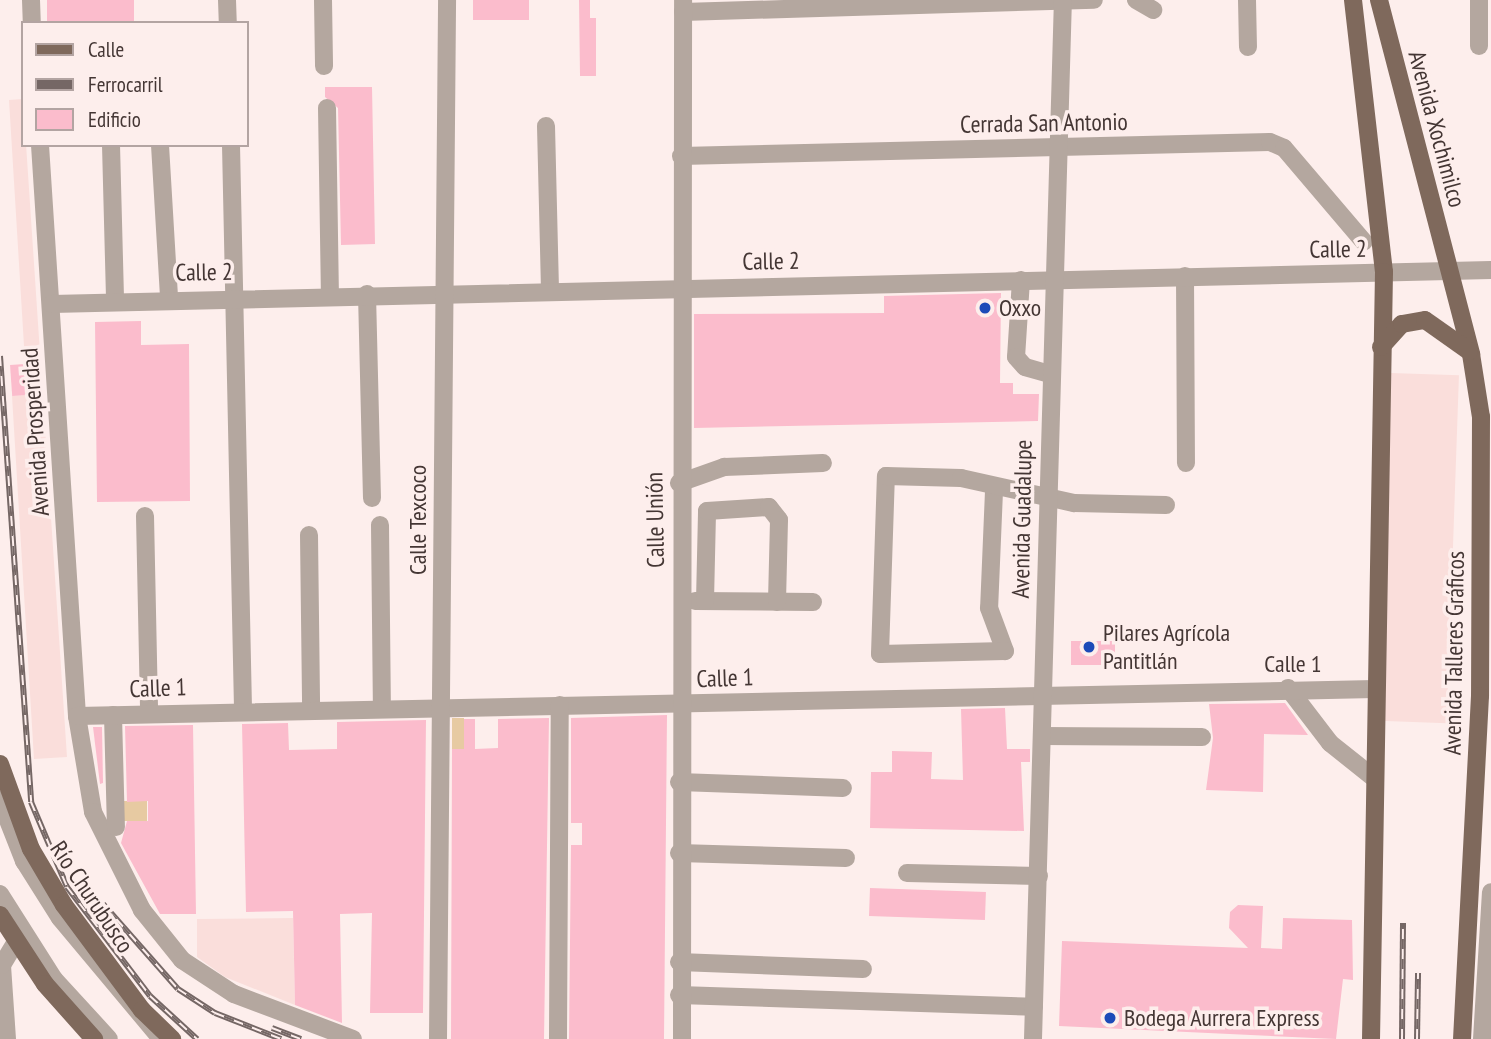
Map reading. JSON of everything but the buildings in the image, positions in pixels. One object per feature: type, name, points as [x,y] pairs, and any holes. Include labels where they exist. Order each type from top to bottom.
[{"type":"main road","points":[[1353,0],[1384,272],[1371,1039]]},
{"type":"main road","name":"Avenida Xochimilco","points":[[1379,0],[1450,271]]},
{"type":"main road","name":"Avenida Talleres Gráficos","points":[[1450,271],[1471,354],[1481,427],[1487,695],[1471,879],[1462,1039]]},
{"type":"main road","points":[[1381,347],[1402,324],[1425,320],[1471,354]]},
{"type":"main road","name":"Río Churubusco","points":[[0,764],[31,849],[64,905],[172,1039]]},
{"type":"main road","points":[[0,915],[16,942],[94,1039]]},
{"type":"street","points":[[31,0],[32,21]]},
{"type":"street","points":[[227,0],[228,21]]},
{"type":"street","points":[[323,0],[324,66]]},
{"type":"street","name":"Calle Texcoco","points":[[438,1039],[443,706],[443,294],[447,0]]},
{"type":"street","points":[[683,6],[1094,0]]},
{"type":"street","points":[[1136,0],[1153,10]]},
{"type":"street","points":[[1247,0],[1248,47]]},
{"type":"street","points":[[1479,0],[1479,46]]},
{"type":"street","name":"Avenida Guadalupe","points":[[1033,1039],[1052,278],[1063,1]]},
{"type":"street","name":"Calle Unión","points":[[682,1039],[679,995],[679,288],[683,6]]},
{"type":"street","points":[[327,108],[330,294]]},
{"type":"street","points":[[546,126],[550,292]]},
{"type":"street","name":"Cerrada San Antonio","points":[[681,156],[1275,142],[1364,242]]},
{"type":"street","name":"Avenida Prosperidad","points":[[40,147],[77,716],[93,812],[160,937],[220,987],[352,1039]]},
{"type":"street","points":[[111,147],[115,301]]},
{"type":"street","points":[[160,147],[169,297]]},
{"type":"street","points":[[231,147],[243,709]]},
{"type":"street","name":"Calle 2","points":[[52,304],[169,297],[550,292],[1052,278],[1491,270]]},
{"type":"street","points":[[1185,276],[1186,463]]},
{"type":"street","points":[[1021,280],[1016,357],[1025,367],[1051,374]]},
{"type":"street","points":[[367,294],[372,498]]},
{"type":"street","points":[[679,483],[724,467],[823,463]]},
{"type":"street","points":[[994,491],[989,608],[1005,651],[880,653],[886,476],[961,478],[994,491],[1047,492],[1074,503],[1166,505]]},
{"type":"street","points":[[705,601],[707,511],[769,507],[779,520],[777,602]]},
{"type":"street","points":[[145,516],[149,713]]},
{"type":"street","points":[[380,525],[382,708]]},
{"type":"street","points":[[309,535],[311,708]]},
{"type":"street","points":[[681,600],[813,602]]},
{"type":"street","points":[[1289,688],[1330,743],[1374,778]]},
{"type":"street","name":"Calle 1","points":[[77,716],[243,709],[680,704],[1043,692],[1375,689]]},
{"type":"street","points":[[558,1039],[560,705]]},
{"type":"street","points":[[113,715],[116,827]]},
{"type":"street","points":[[1042,736],[1202,737]]},
{"type":"street","points":[[679,782],[843,788]]},
{"type":"street","points":[[0,800],[24,861],[60,918],[161,1039]]},
{"type":"street","points":[[679,853],[846,858]]},
{"type":"street","points":[[907,873],[1039,876]]},
{"type":"street","points":[[1471,879],[1490,897],[1482,1039]]},
{"type":"street","points":[[0,894],[54,979],[109,1039]]},
{"type":"street","points":[[7,1039],[2,965],[16,942]]},
{"type":"street","points":[[679,962],[863,969]]},
{"type":"street","points":[[679,995],[1034,1007]]},
{"type":"shaded area","points":[[21,99],[21,147],[26,147],[67,757],[34,759],[12,396],[27,395],[9,100]]},
{"type":"shaded area","points":[[1391,373],[1459,375],[1447,723],[1379,721]]},
{"type":"shaded area","points":[[452,718],[464,718],[464,749],[452,749]]},
{"type":"shaded area","points":[[121,801],[147,801],[147,821],[121,821]]},
{"type":"shaded area","points":[[293,918],[295,1005],[225,977],[197,957],[197,919]]},
{"type":"railway","points":[[0,356],[31,802],[67,887],[150,996],[197,1039]]},
{"type":"railway","points":[[103,904],[178,989],[215,1013],[281,1039]]},
{"type":"railway","points":[[1402,1039],[1403,923]]},
{"type":"railway","points":[[1417,1039],[1418,973]]},
{"type":"railway","points":[[272,1028],[301,1039]]},
{"type":"place","name":"Oxxo","points":[[985,308]]},
{"type":"place","name":"Pilares Agrícola Pantitlán","points":[[1089,647]]},
{"type":"place","name":"Bodega Aurrera Express","points":[[1110,1018]]}]
